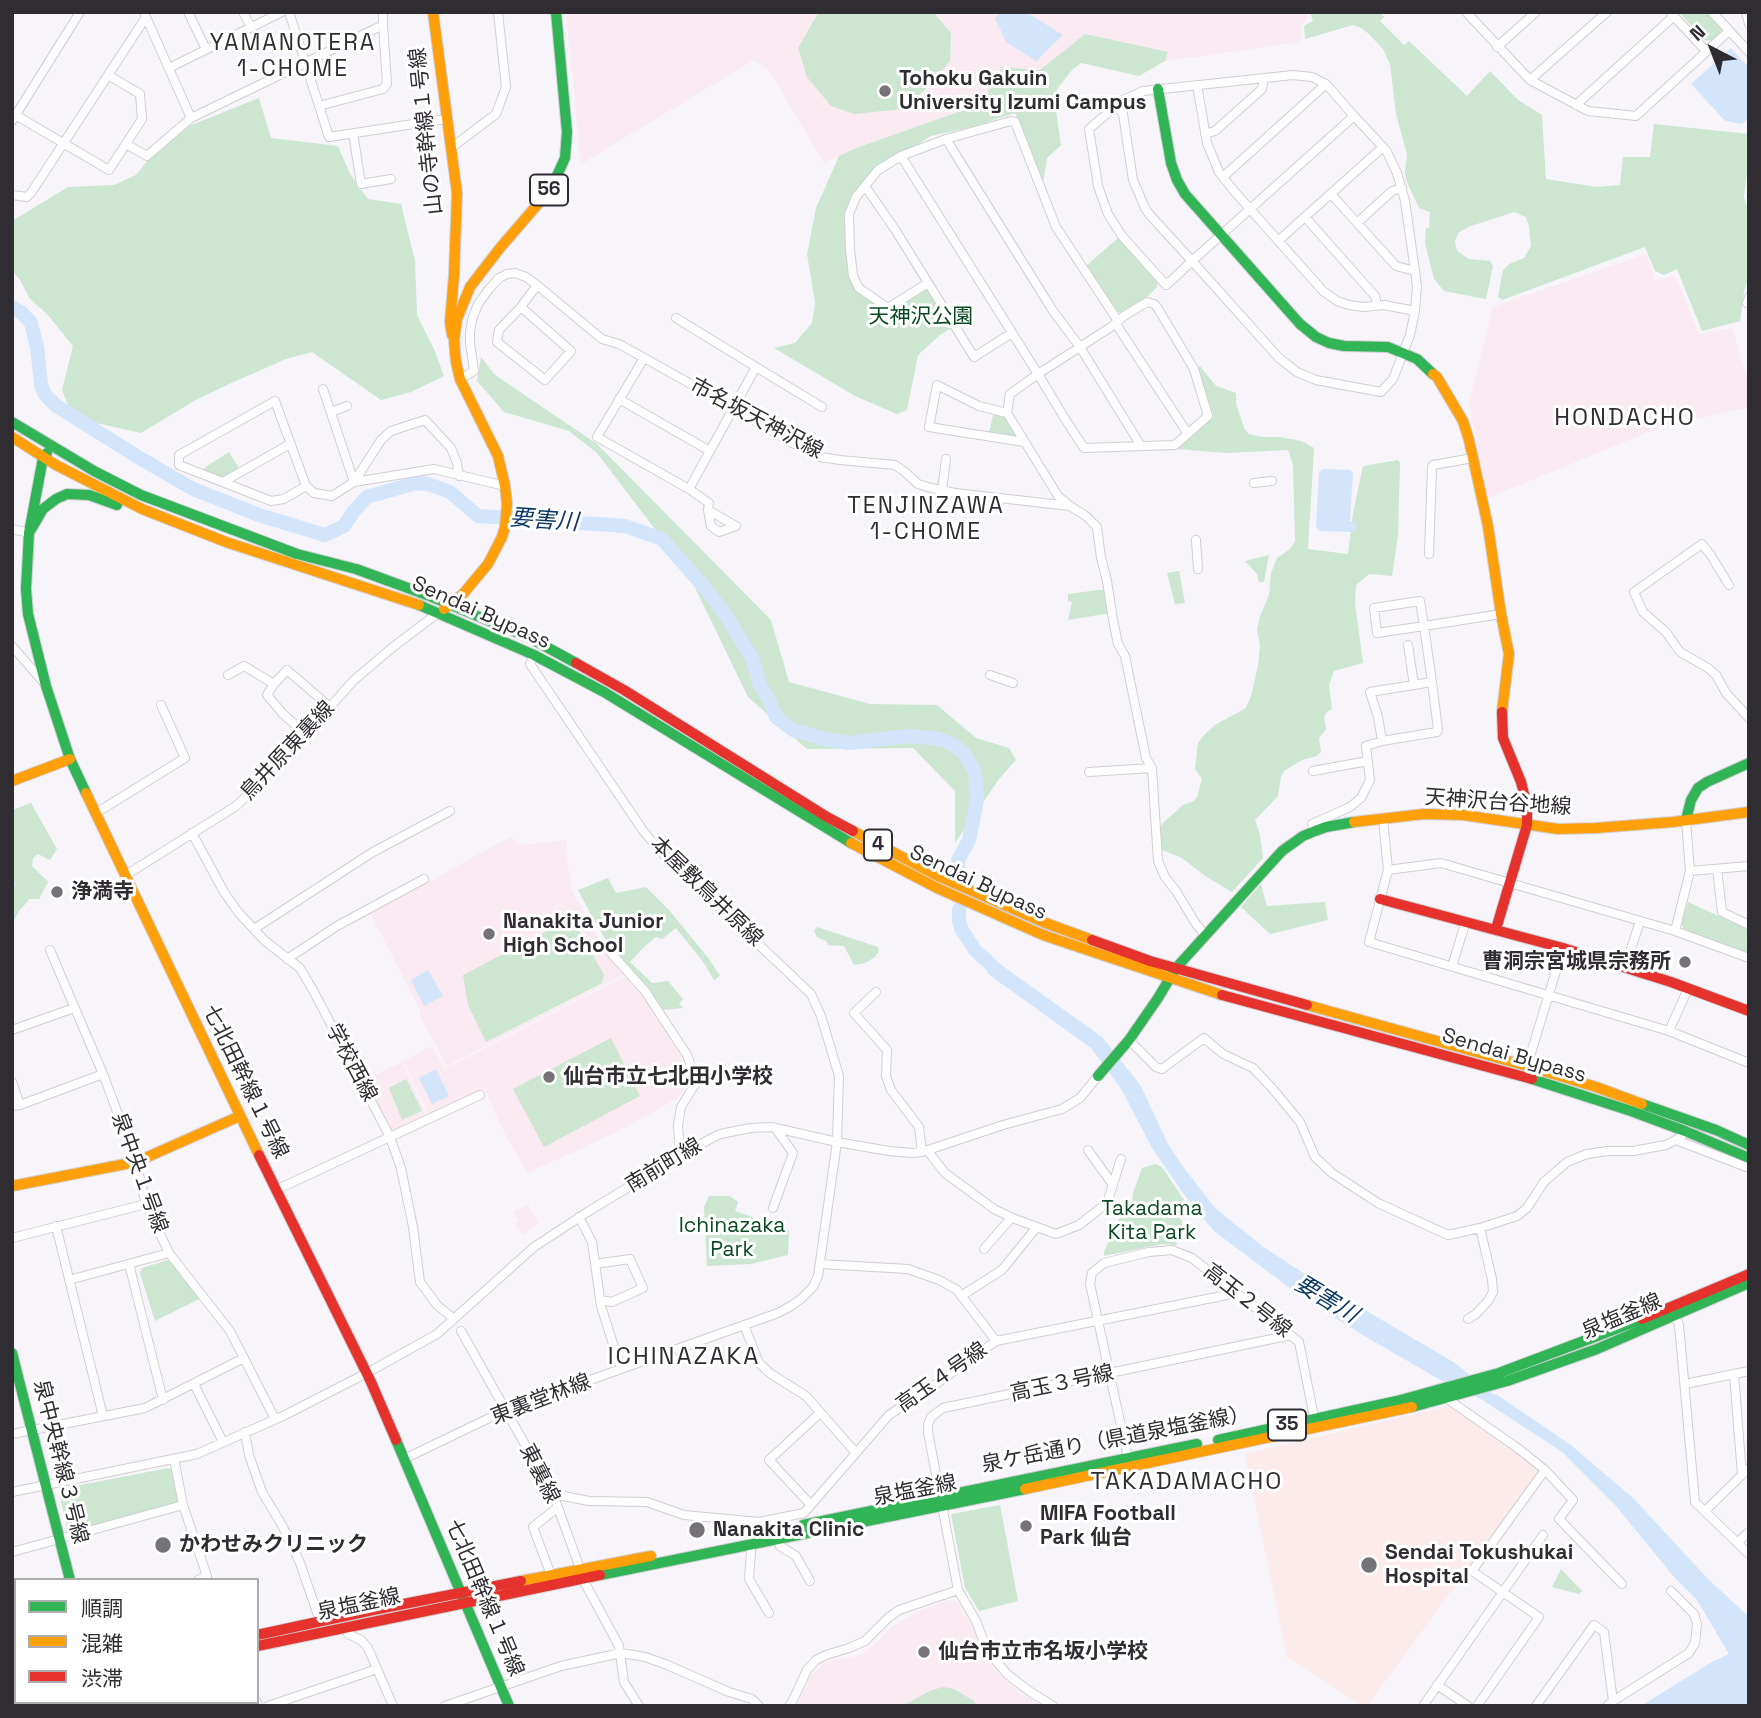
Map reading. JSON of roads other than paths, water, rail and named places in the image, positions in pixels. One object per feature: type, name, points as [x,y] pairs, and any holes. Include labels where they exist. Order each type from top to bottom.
[{"type":"main road","name":"山の寺幹線１号線","points":[[433,12],[457,193],[450,322],[454,341]]},
{"type":"main road","name":"56","points":[[439,612],[477,579],[488,564],[505,527],[507,504],[498,456],[460,379],[454,341],[457,319],[470,287],[543,199],[565,158],[567,132],[556,12]]},
{"type":"main road","points":[[1158,89],[1169,155],[1177,180],[1190,201],[1300,324],[1316,337],[1337,345],[1381,346],[1404,353],[1424,365],[1443,385],[1463,421],[1488,526],[1509,661],[1501,728],[1527,807],[1527,825],[1496,929]]},
{"type":"main road","points":[[453,287],[464,299]]},
{"type":"main road","name":"4","points":[[12,422],[50,446]]},
{"type":"main road","name":"4","points":[[12,437],[43,458]]},
{"type":"main road","name":"七北田幹線１号線","points":[[50,446],[43,458],[29,533],[26,589],[28,614],[46,686],[70,759],[240,1116],[367,1373],[509,1706]]},
{"type":"main road","name":"Sendai Bypass","points":[[50,446],[141,495],[183,512],[297,554],[356,569],[451,604],[530,638],[624,690],[879,846],[940,877],[1043,922],[1150,961],[1596,1087],[1749,1144]]},
{"type":"main road","name":"Sendai Bypass","points":[[43,458],[142,509],[226,542],[439,612],[534,655],[604,692],[844,840],[937,888],[1044,935],[1170,979],[1259,1006],[1520,1075],[1631,1111],[1749,1158]]},
{"type":"main road","points":[[29,533],[43,509],[66,494],[89,495],[124,509],[142,509]]},
{"type":"main road","points":[[12,781],[70,759]]},
{"type":"main road","points":[[1686,820],[1691,800],[1698,789],[1707,782],[1749,763]]},
{"type":"main road","name":"天神沢台谷地線","points":[[1098,1076],[1127,1042],[1176,968],[1205,935],[1282,852],[1303,836],[1315,831],[1326,827],[1424,814],[1450,814],[1559,829],[1686,820],[1749,812]]},
{"type":"main road","points":[[1380,899],[1563,948],[1749,1011]]},
{"type":"main road","points":[[12,1186],[136,1162],[240,1116]]},
{"type":"main road","name":"35","points":[[1673,1311],[1749,1274]]},
{"type":"main road","name":"泉塩釜線","points":[[259,1645],[324,1627],[346,1628],[464,1598],[750,1544],[775,1529],[942,1505],[1449,1394],[1597,1349],[1673,1311],[1749,1283]]},
{"type":"main road","name":"泉中央幹線３号線","points":[[12,1353],[15,1376],[33,1429],[69,1578]]},
{"type":"main road","name":"泉ケ岳通り（県道泉塩釜線）","points":[[942,1505],[1128,1458],[1316,1424]]},
{"type":"main road","name":"35","points":[[259,1635],[324,1627],[373,1610],[464,1598],[551,1575],[583,1577],[661,1554],[775,1529]]},
{"type":"street","points":[[80,12],[13,116],[109,170],[142,119],[140,94],[108,75]]},
{"type":"street","points":[[188,12],[206,49]]},
{"type":"street","points":[[243,12],[251,27]]},
{"type":"street","points":[[169,68],[282,12]]},
{"type":"street","points":[[289,12],[329,137],[446,119]]},
{"type":"street","points":[[319,106],[383,89],[387,84],[383,12]]},
{"type":"street","points":[[451,148],[496,114],[506,87],[498,12]]},
{"type":"street","points":[[1466,12],[1530,80],[1588,111],[1636,116],[1728,31]]},
{"type":"street","points":[[1497,47],[1536,12]]},
{"type":"street","points":[[1530,80],[1607,12]]},
{"type":"street","points":[[1712,12],[1749,52]]},
{"type":"street","points":[[1746,12],[1749,24]]},
{"type":"street","points":[[1576,105],[1672,14],[1706,51]]},
{"type":"street","points":[[145,15],[191,118]]},
{"type":"street","points":[[12,195],[27,197],[31,193],[145,15]]},
{"type":"street","points":[[126,144],[147,156],[191,118],[383,24]]},
{"type":"street","points":[[1117,105],[1123,114],[1133,180],[1149,214],[1192,261],[1279,358],[1306,376],[1324,382],[1381,392],[1393,379],[1404,353],[1415,311],[1417,286],[1402,188],[1394,165],[1382,147],[1326,84],[1307,75],[1293,75],[1138,92],[1117,105],[1089,129],[1098,186],[1108,214],[1122,236],[1166,285],[1192,261],[1354,116]]},
{"type":"street","points":[[1205,134],[1215,131],[1262,89],[1264,78]]},
{"type":"street","points":[[1223,177],[1326,84]]},
{"type":"street","points":[[1197,85],[1205,134],[1211,155],[1223,177],[1323,291],[1349,305],[1377,305],[1415,311]]},
{"type":"street","points":[[928,283],[888,308],[859,288],[853,276],[850,249],[849,214],[856,197],[878,170],[901,156],[946,139],[1015,122],[1056,227],[1188,433]]},
{"type":"street","points":[[353,133],[361,184],[391,179]]},
{"type":"street","points":[[946,139],[1141,446]]},
{"type":"street","points":[[1278,240],[1382,147]]},
{"type":"street","points":[[901,156],[1038,374],[1084,448],[1173,446],[1209,414],[1194,369],[1157,307],[1150,303],[1142,304],[1117,322],[1038,374],[1010,394],[1007,413],[1058,496],[1097,527],[1115,632],[1125,656],[1146,758],[1152,768],[1160,867],[1205,935]]},
{"type":"street","points":[[865,186],[974,356],[1012,333]]},
{"type":"street","points":[[1357,223],[1392,191],[1402,188]]},
{"type":"street","points":[[1331,194],[1396,266],[1415,271]]},
{"type":"street","points":[[1305,217],[1375,296],[1377,305]]},
{"type":"street","name":"市名坂天神沢線","points":[[460,379],[474,371],[470,332],[478,304],[499,278],[515,273],[537,285],[602,339],[619,344],[820,457],[895,465],[918,484],[955,493],[1070,506]]},
{"type":"street","points":[[521,307],[571,351],[545,380],[498,342],[499,330],[537,285]]},
{"type":"street","points":[[1749,297],[1749,304]]},
{"type":"street","points":[[676,318],[822,407]]},
{"type":"street","points":[[643,358],[597,437],[689,489],[709,503],[708,510]]},
{"type":"street","points":[[689,489],[756,368]]},
{"type":"street","points":[[1007,413],[979,406],[937,385],[929,428],[1024,442]]},
{"type":"street","points":[[323,389],[354,482]]},
{"type":"street","points":[[619,399],[710,451]]},
{"type":"street","points":[[306,486],[284,499],[271,501],[179,465],[180,455],[275,401],[306,486],[314,493],[332,496],[354,482],[434,469],[505,486]]},
{"type":"street","points":[[331,412],[347,406]]},
{"type":"street","points":[[354,482],[381,440],[391,431],[425,419],[451,448],[459,475]]},
{"type":"street","points":[[223,482],[290,444]]},
{"type":"street","points":[[1429,554],[1432,467],[1473,458]]},
{"type":"street","points":[[942,490],[946,459]]},
{"type":"street","points":[[1254,483],[1272,481]]},
{"type":"street","points":[[12,529],[29,533]]},
{"type":"street","points":[[1196,540],[1198,569]]},
{"type":"street","points":[[1729,585],[1702,544],[1634,592],[1643,612],[1665,632],[1680,652],[1709,668],[1716,675],[1726,693],[1749,718]]},
{"type":"street","points":[[1315,831],[1312,824],[1350,807],[1361,798],[1370,780],[1366,746],[1438,730],[1424,626],[1419,600],[1374,608],[1377,633],[1424,626],[1501,614]]},
{"type":"street","name":"鳥井原東裏線","points":[[126,875],[236,806],[279,765],[353,681],[439,612]]},
{"type":"street","points":[[1408,645],[1413,685]]},
{"type":"street","points":[[12,646],[46,686]]},
{"type":"street","name":"本屋敷鳥井原線","points":[[534,655],[530,664],[644,832],[663,854],[811,994],[821,1016],[839,1076],[837,1142]]},
{"type":"street","points":[[228,675],[244,666],[274,684]]},
{"type":"street","points":[[307,735],[283,715],[267,695],[274,684],[286,670],[330,707]]},
{"type":"street","points":[[989,675],[1013,683]]},
{"type":"street","points":[[1382,741],[1369,689],[1432,682]]},
{"type":"street","points":[[96,813],[185,758],[161,705]]},
{"type":"street","points":[[1313,771],[1367,761]]},
{"type":"street","points":[[1089,772],[1152,768]]},
{"type":"street","points":[[254,929],[373,852],[450,811]]},
{"type":"street","points":[[1383,819],[1388,870],[1369,942],[1669,1031],[1749,1063]]},
{"type":"street","points":[[1675,931],[1690,871],[1686,820]]},
{"type":"street","name":"学校西線","points":[[192,833],[237,912],[265,941],[300,968],[314,992],[390,1136],[401,1168],[413,1227],[420,1282],[437,1305],[454,1319]]},
{"type":"street","points":[[1388,870],[1441,863],[1675,931],[1749,958]]},
{"type":"street","points":[[1690,871],[1749,866]]},
{"type":"street","points":[[1717,869],[1722,912],[1749,925]]},
{"type":"street","points":[[287,959],[337,926],[424,879]]},
{"type":"street","points":[[1452,966],[1466,921]]},
{"type":"street","points":[[1625,968],[1640,921]]},
{"type":"street","points":[[1527,1066],[1563,948]]},
{"type":"street","name":"泉中央１号線","points":[[50,950],[103,1074],[136,1162],[146,1203],[169,1253],[230,1331],[275,1419]]},
{"type":"street","points":[[610,952],[645,991],[687,1055],[697,1081],[681,1107],[678,1125],[680,1156]]},
{"type":"street","points":[[1669,1031],[1688,989]]},
{"type":"street","points":[[876,992],[854,1013],[887,1049],[886,1076],[891,1090],[919,1127],[925,1151],[945,1172],[994,1209],[1056,1234],[1079,1225],[1107,1203],[1121,1159]]},
{"type":"street","points":[[12,1030],[74,1008]]},
{"type":"street","points":[[1127,1042],[1162,1069],[1204,1038],[1223,1054],[1253,1068],[1272,1088],[1300,1122],[1315,1157],[1332,1173],[1378,1203],[1448,1235],[1517,1216],[1527,1208],[1544,1182],[1567,1162],[1587,1154],[1633,1151],[1666,1144],[1681,1137],[1685,1131]]},
{"type":"street","points":[[12,1082],[16,1106],[103,1074]]},
{"type":"street","name":"南前町線","points":[[12,1492],[197,1454],[367,1373],[437,1334],[534,1247],[579,1217],[720,1134],[771,1127],[889,1152],[912,1153],[1062,1109],[1080,1098],[1098,1076]]},
{"type":"street","points":[[276,1190],[480,1095]]},
{"type":"street","points":[[773,1208],[793,1153],[776,1129]]},
{"type":"street","points":[[1676,1140],[1749,1168]]},
{"type":"street","name":"東裏堂林線","points":[[404,1459],[506,1410],[778,1313],[802,1298],[813,1287],[818,1276],[837,1142]]},
{"type":"street","points":[[1088,1150],[1113,1185]]},
{"type":"street","points":[[12,1238],[146,1203]]},
{"type":"street","points":[[579,1217],[592,1242],[600,1300],[621,1369]]},
{"type":"street","points":[[984,1249],[1011,1218]]},
{"type":"street","points":[[56,1226],[103,1416]]},
{"type":"street","points":[[961,1296],[1002,1270],[1036,1228]]},
{"type":"street","points":[[1468,1319],[1476,1314],[1493,1292],[1480,1228]]},
{"type":"street","name":"高玉２号線","points":[[1128,1458],[1090,1284],[1092,1273],[1104,1263],[1149,1252],[1172,1250],[1192,1258],[1299,1342],[1316,1424]]},
{"type":"street","points":[[69,1280],[169,1253]]},
{"type":"street","points":[[595,1264],[630,1259],[643,1288],[611,1302],[600,1300]]},
{"type":"street","points":[[129,1264],[163,1400]]},
{"type":"street","points":[[820,1264],[908,1269],[939,1280],[957,1290],[996,1341]]},
{"type":"street","name":"高玉４号線","points":[[553,1494],[589,1501],[647,1502],[684,1515],[759,1522],[775,1529],[804,1513],[889,1415],[996,1341],[1237,1293]]},
{"type":"street","points":[[1673,1311],[1679,1325],[1695,1502],[1749,1554]]},
{"type":"street","points":[[744,1325],[760,1363],[771,1374],[806,1396],[856,1453]]},
{"type":"street","name":"東裏線","points":[[461,1331],[553,1494],[583,1577],[619,1646],[624,1682],[639,1706]]},
{"type":"street","name":"高玉３号線","points":[[942,1505],[928,1425],[931,1417],[943,1408],[1292,1335]]},
{"type":"street","points":[[12,1434],[145,1408],[244,1358]]},
{"type":"street","points":[[1685,1384],[1749,1371]]},
{"type":"street","points":[[1734,1374],[1742,1475]]},
{"type":"street","points":[[194,1384],[223,1442]]},
{"type":"street","points":[[1449,1394],[1545,1470],[1573,1500],[1559,1518],[1622,1584]]},
{"type":"street","points":[[811,1504],[769,1460],[820,1413]]},
{"type":"street","points":[[245,1432],[249,1455],[262,1492],[284,1527],[324,1627]]},
{"type":"street","points":[[174,1459],[183,1505],[207,1576],[202,1578]]},
{"type":"street","points":[[1705,1511],[1749,1468]]},
{"type":"street","points":[[1477,1706],[1539,1616],[1472,1572],[1545,1470]]},
{"type":"street","points":[[12,1552],[183,1505]]},
{"type":"street","points":[[942,1505],[958,1590],[976,1620],[985,1645],[1007,1674],[1053,1706]]},
{"type":"street","points":[[551,1575],[533,1527],[557,1508]]},
{"type":"street","points":[[775,1529],[780,1546],[796,1556],[810,1581]]},
{"type":"street","points":[[1737,1543],[1749,1532]]},
{"type":"street","points":[[1423,1706],[1543,1535]]},
{"type":"street","points":[[750,1544],[749,1579],[769,1613]]},
{"type":"street","points":[[789,1706],[807,1670],[816,1660],[864,1641],[899,1610],[958,1590]]},
{"type":"street","points":[[1536,1706],[1594,1625],[1604,1632],[1610,1703],[1689,1653],[1695,1643],[1697,1624],[1694,1614],[1671,1591]]},
{"type":"street","points":[[346,1628],[348,1634],[361,1640],[368,1648],[393,1706]]},
{"type":"street","points":[[445,1706],[561,1666],[621,1653],[664,1664],[752,1699],[759,1706]]},
{"type":"street","points":[[268,1706],[377,1669]]},
{"type":"street","points":[[1437,1685],[1468,1706]]},
{"type":"water","points":[[1001,12],[1026,12],[1063,35],[1036,61],[1006,42],[995,18]]},
{"type":"water","points":[[1731,48],[1749,68],[1749,118],[1742,124],[1725,121],[1691,84]]},
{"type":"water","points":[[1323,469],[1350,470],[1353,473],[1350,521],[1356,522],[1356,529],[1352,532],[1320,531],[1316,527],[1319,472]]},
{"type":"water","points":[[997,962],[1102,1037],[1141,1086],[1167,1142],[1215,1208],[1262,1246],[1314,1280],[1455,1363],[1494,1395],[1572,1446],[1634,1499],[1707,1578],[1749,1617],[1749,1706],[1641,1706],[1729,1654],[1697,1600],[1674,1577],[1616,1506],[1562,1452],[1481,1399],[1437,1378],[1361,1334],[1295,1292],[1214,1231],[1185,1196],[1152,1148],[1122,1090],[1091,1048],[987,973]]},
{"type":"water","points":[[428,970],[443,996],[424,1006],[411,980]]},
{"type":"water","points":[[436,1069],[449,1096],[432,1104],[419,1078]]},
{"type":"waterway","name":"要害川","points":[[12,307],[31,323],[41,384],[44,393],[55,405],[193,489],[259,515],[325,535],[344,526],[367,497],[416,483],[428,484],[450,492],[478,516],[625,526],[662,539],[725,614],[752,658],[760,685],[776,717],[793,730],[849,743],[909,736],[939,739],[964,753],[975,772],[977,800],[969,840],[958,860],[959,875]]},
{"type":"waterway","name":"要害川","points":[[959,909],[962,930],[975,950],[1005,978]]},
{"type":"place","name":"Tohoku Gakuin University Izumi Campus","points":[[885,91]]},
{"type":"place","name":"浄満寺","points":[[57,892]]},
{"type":"place","name":"Nanakita Junior High School","points":[[489,934]]},
{"type":"place","name":"曹洞宗宮城県宗務所","points":[[1685,962]]},
{"type":"place","name":"仙台市立七北田小学校","points":[[549,1077]]},
{"type":"place","name":"MIFA Football Park 仙台","points":[[1026,1526]]},
{"type":"place","name":"Nanakita Clinic","points":[[697,1530]]},
{"type":"place","name":"かわせみクリニック","points":[[163,1545]]},
{"type":"place","name":"Sendai Tokushukai Hospital","points":[[1369,1565]]},
{"type":"place","name":"仙台市立市名坂小学校","points":[[924,1652]]},
{"type":"district","name":"YAMANOTERA 1-CHOME","points":[[293,57]]},
{"type":"district","name":"HONDACHO","points":[[1625,418]]},
{"type":"district","name":"TENJINZAWA 1-CHOME","points":[[926,520]]},
{"type":"district","name":"ICHINAZAKA","points":[[684,1357]]},
{"type":"district","name":"TAKADAMACHO","points":[[1187,1482]]},
{"type":"park label","name":"天神沢公園","points":[[921,317]]},
{"type":"park label","name":"Takadama Kita Park","points":[[1152,1221]]},
{"type":"park label","name":"Ichinazaka Park","points":[[732,1238]]}]
